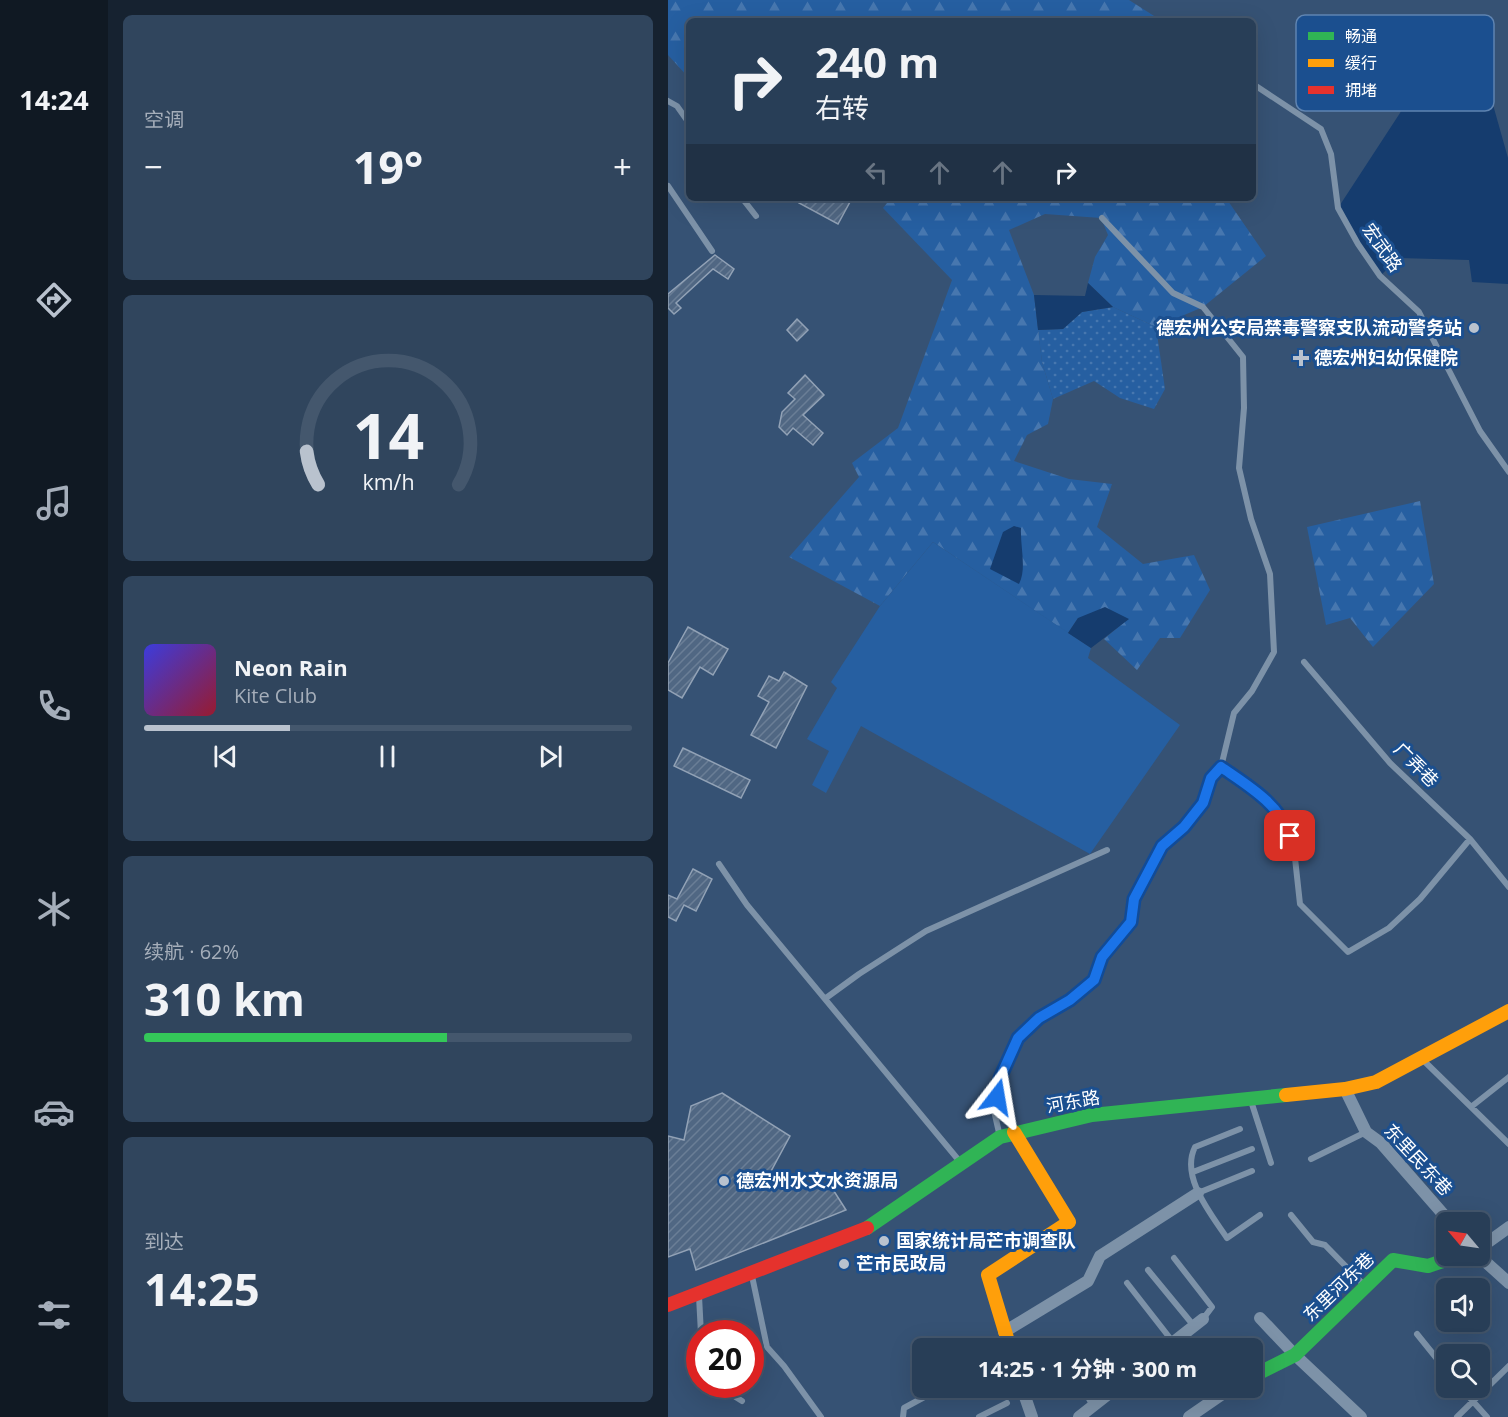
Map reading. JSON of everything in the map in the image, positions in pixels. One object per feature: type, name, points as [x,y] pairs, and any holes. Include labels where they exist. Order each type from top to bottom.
[{"type":"main road","name":"河东路","points":[[668,1305],[862,1230],[1000,1137],[1014,1132],[1092,1115],[1345,1089],[1376,1082],[1508,1011]]},
{"type":"main road","points":[[1006,1338],[988,1275],[1069,1222],[1014,1132]]},
{"type":"main road","name":"东里河东巷","points":[[1263,1371],[1295,1355],[1393,1260],[1428,1266],[1436,1263]]},
{"type":"street","name":"东里民东巷","points":[[1345,1089],[1366,1132],[1381,1143],[1441,1212]]},
{"type":"street","points":[[1004,1332],[1088,1281],[1100,1256],[1198,1193]]},
{"type":"street","points":[[1490,1240],[1508,1227]]},
{"type":"street","points":[[1490,1266],[1508,1283]]},
{"type":"street","points":[[1260,1318],[1295,1355],[1361,1417]]},
{"type":"street","points":[[1179,1338],[1199,1322]]},
{"type":"street","points":[[1025,1398],[1032,1417]]},
{"type":"street","points":[[1079,1417],[1103,1398]]},
{"type":"street","points":[[1188,1417],[1216,1398]]},
{"type":"lane","name":"宏武路","points":[[1256,86],[1321,129],[1331,154],[1338,208],[1358,244],[1380,276],[1419,312],[1480,431],[1508,472]]},
{"type":"lane","points":[[668,101],[677,106],[686,119]]},
{"type":"lane","points":[[668,186],[712,251]]},
{"type":"lane","points":[[745,201],[756,216]]},
{"type":"lane","points":[[1000,1137],[995,1115],[1000,1078],[1018,1038],[1039,1018],[1070,1000],[1094,980],[1102,957],[1131,922],[1134,899],[1162,846],[1184,827],[1203,803],[1211,778],[1221,767],[1234,713],[1252,691],[1274,652],[1270,574],[1251,519],[1239,468],[1244,408],[1243,357],[1203,307],[1173,293],[1102,218]]},
{"type":"lane","name":"广弄巷","points":[[1304,662],[1390,763],[1470,839],[1508,887]]},
{"type":"lane","points":[[1221,767],[1263,797],[1286,822],[1294,849],[1300,904],[1348,952],[1389,928],[1420,899],[1470,839]]},
{"type":"lane","points":[[826,998],[858,974],[926,930],[1107,850]]},
{"type":"lane","points":[[719,864],[747,905],[961,1163]]},
{"type":"lane","points":[[1422,1059],[1508,1144]]},
{"type":"lane","points":[[1470,1107],[1508,1077]]},
{"type":"lane","points":[[1250,1099],[1271,1163]]},
{"type":"lane","points":[[1240,1130],[1195,1147],[1190,1156],[1193,1172],[1198,1193],[1227,1238],[1260,1215]]},
{"type":"lane","points":[[1311,1159],[1366,1132]]},
{"type":"lane","points":[[1193,1172],[1252,1149]]},
{"type":"lane","points":[[1198,1193],[1252,1171]]},
{"type":"lane","points":[[1291,1215],[1313,1242],[1325,1245],[1365,1287]]},
{"type":"lane","points":[[1148,1270],[1199,1322],[1212,1308],[1174,1258]]},
{"type":"lane","points":[[751,1273],[767,1347],[784,1366],[821,1417]]},
{"type":"lane","points":[[1127,1283],[1164,1338]]},
{"type":"lane","points":[[699,1293],[700,1320]]},
{"type":"lane","points":[[1417,1334],[1436,1358]]},
{"type":"lane","points":[[1457,1417],[1508,1366]]},
{"type":"lane","points":[[737,1398],[742,1401]]},
{"type":"lane","points":[[903,1417],[904,1408],[922,1398]]},
{"type":"lane","points":[[1089,1398],[1093,1406]]},
{"type":"lane","points":[[1470,1398],[1487,1417]]},
{"type":"lane","points":[[979,1417],[1007,1403]]},
{"type":"green space","points":[[668,0],[1129,0],[1157,18],[686,18],[686,75],[668,55]]},
{"type":"green space","points":[[889,201],[1228,201],[1266,256],[1203,307],[1156,327],[1113,307],[1088,283],[1095,257],[1108,235],[1101,218],[1045,214],[1009,230],[1034,295],[1042,362],[1053,399],[1048,424],[1027,435],[1014,461],[1069,479],[1112,484],[1097,527],[1143,564],[1194,555],[1210,590],[1180,638],[1160,638],[1137,670],[1104,639],[1128,619],[1078,618],[1068,633],[933,542],[880,606],[789,557],[859,477],[852,463],[898,428],[952,280],[883,208]]},
{"type":"green space","points":[[1113,307],[1156,327],[1165,389],[1154,409],[1120,398],[1094,381],[1053,399],[1042,362],[1038,330],[1063,329],[1082,312]]},
{"type":"green space","points":[[1420,501],[1434,584],[1373,647],[1350,618],[1326,625],[1307,527]]},
{"type":"green space","points":[[933,542],[1091,648],[1088,658],[1180,725],[1090,854],[861,726],[826,793],[812,785],[829,751],[807,739],[837,688],[831,682],[880,606]]},
{"type":"shaded area","points":[[1494,108],[1508,158],[1508,284],[1472,282],[1469,260],[1399,258],[1380,276],[1338,208],[1401,111],[1494,111]]},
{"type":"shaded area","points":[[1088,283],[1113,307],[1082,312],[1063,329],[1038,330],[1034,295],[1085,296]]},
{"type":"shaded area","points":[[1014,526],[1021,528],[1023,571],[1019,584],[990,569],[1003,532]]},
{"type":"shaded area","points":[[1105,607],[1129,619],[1091,648],[1068,633],[1078,618]]},
{"type":"building","points":[[800,201],[850,201],[838,224],[799,203]]},
{"type":"building","points":[[715,255],[734,269],[728,279],[713,269],[676,303],[681,308],[674,314],[668,308],[668,294]]},
{"type":"building","points":[[797,319],[808,330],[797,341],[787,330]]},
{"type":"building","points":[[805,375],[824,395],[803,415],[823,433],[813,445],[793,428],[787,435],[779,427],[782,412],[795,399],[788,393]]},
{"type":"building","points":[[688,627],[728,649],[713,675],[700,667],[682,698],[668,690],[668,663]]},
{"type":"building","points":[[784,672],[807,686],[776,748],[751,735],[769,702],[758,696],[769,676],[779,681]]},
{"type":"building","points":[[683,748],[750,780],[741,798],[674,766]]},
{"type":"building","points":[[693,869],[712,879],[696,911],[684,905],[676,921],[668,917],[668,895],[677,899]]},
{"type":"building","name":"德宏州水文水资源局","points":[[722,1093],[790,1136],[769,1175],[793,1188],[832,1188],[846,1210],[696,1270],[690,1249],[668,1257],[668,1136],[684,1140],[691,1106]]},
{"type":"traffic: fast","points":[[867,1228],[1000,1137],[1092,1115],[1286,1095]]},
{"type":"traffic: fast","points":[[1263,1371],[1295,1355],[1393,1260],[1428,1266],[1436,1263]]},
{"type":"traffic: slow","points":[[1286,1095],[1345,1089],[1376,1082],[1509,1011]]},
{"type":"traffic: slow","points":[[1007,1338],[988,1275],[1069,1222],[1014,1132]]},
{"type":"traffic: jam","points":[[668,1305],[867,1228]]},
{"type":"place","name":"德宏州公安局禁毒警察支队流动警务站","points":[[1474,328]]},
{"type":"place","name":"德宏州妇幼保健院","points":[[1301,358]]},
{"type":"place","name":"德宏州水文水资源局","points":[[724,1181]]},
{"type":"place","name":"国家统计局芒市调查队","points":[[884,1241]]},
{"type":"place","name":"芒市民政局","points":[[844,1264]]},
{"type":"route","points":[[997,1097],[1000,1078],[1018,1038],[1039,1018],[1070,1000],[1094,980],[1102,957],[1131,922],[1134,899],[1162,846],[1184,827],[1203,803],[1211,778],[1221,767],[1263,797],[1286,822],[1290,836]]}]
